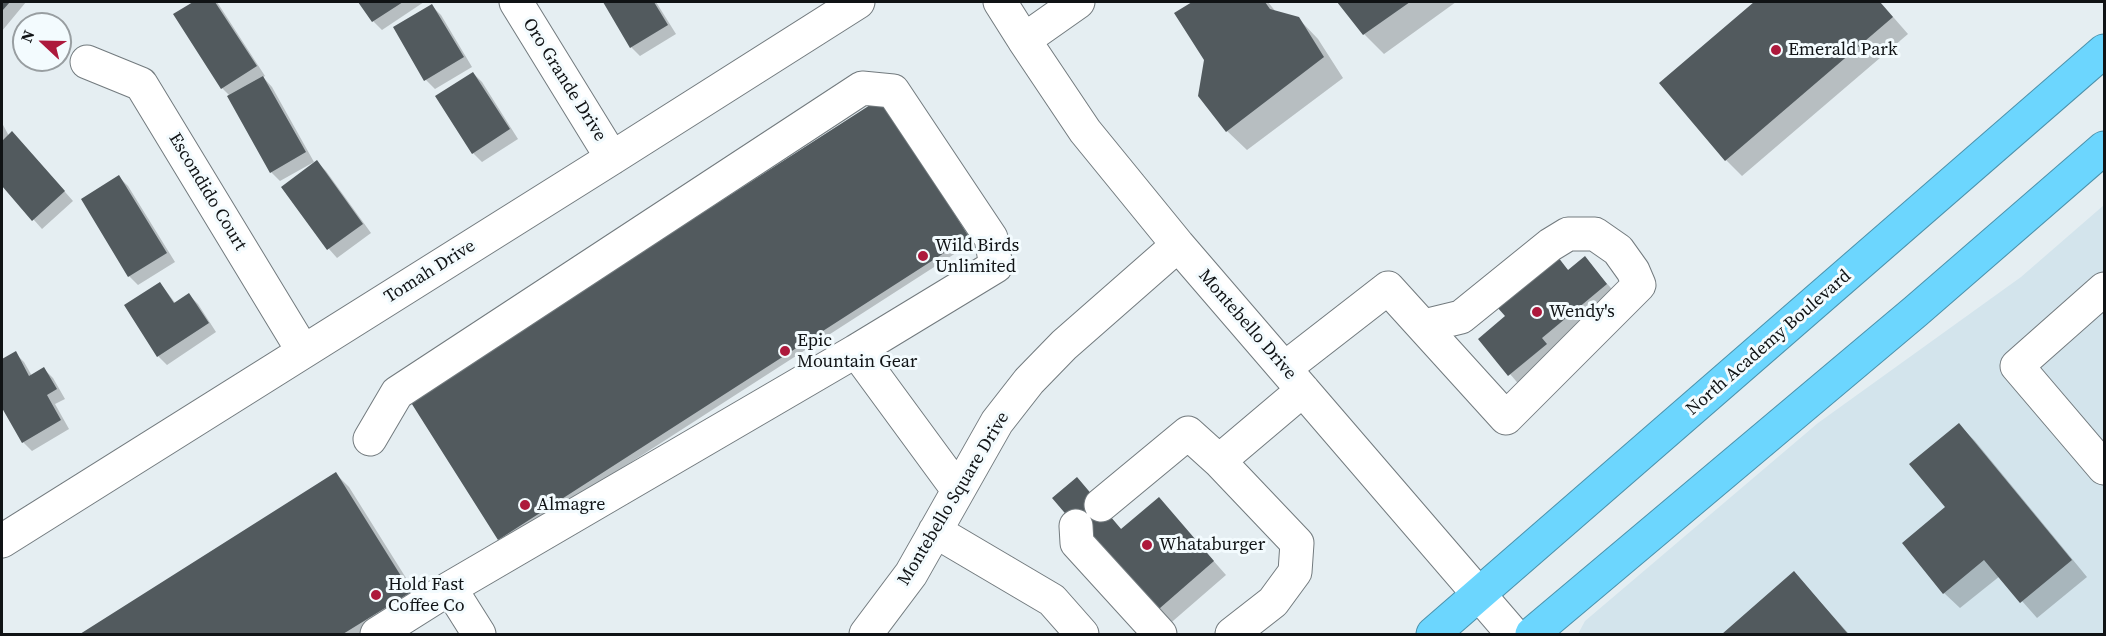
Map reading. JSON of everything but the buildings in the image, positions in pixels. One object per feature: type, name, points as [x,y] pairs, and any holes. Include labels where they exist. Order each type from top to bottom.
[{"type":"highway","name":"North Academy Boulevard","points":[[1433,634],[2104,51]]},
{"type":"highway","points":[[1532,634],[1907,318],[2104,148]]},
{"type":"street","name":"Oro Grande Drive","points":[[516,2],[612,158]]},
{"type":"street","name":"Tomah Drive","points":[[2,541],[858,2]]},
{"type":"street","name":"Montebello Drive","points":[[1000,2],[1085,131],[1178,245],[1513,634]]},
{"type":"street","points":[[1024,40],[1078,2]]},
{"type":"street","name":"Escondido Court","points":[[87,62],[141,84],[303,351]]},
{"type":"street","points":[[370,439],[397,393],[862,88],[893,91],[991,238],[996,266],[856,351],[450,588],[377,634]]},
{"type":"street","points":[[1219,461],[1294,379],[1388,288],[1506,418],[1639,285],[1633,271],[1618,250],[1594,234],[1568,234],[1550,245],[1461,317],[1424,326]]},
{"type":"street","name":"Montebello Square Drive","points":[[866,634],[911,574],[997,422],[1029,381],[1064,345],[1178,245]]},
{"type":"street","points":[[2104,289],[2017,366],[2104,468]]},
{"type":"street","points":[[856,351],[958,490]]},
{"type":"street","points":[[1101,505],[1188,433],[1219,461],[1297,543],[1295,572],[1279,595],[1232,634]]},
{"type":"street","points":[[1076,526],[1077,543],[1160,634]]},
{"type":"street","points":[[935,531],[1052,600],[1083,634]]},
{"type":"street","points":[[450,588],[479,634]]},
{"type":"shaded area","points":[[2104,205],[2104,634],[1578,634],[1585,621],[1818,423],[2021,277]]},
{"type":"place","name":"Emerald Park","points":[[1776,50]]},
{"type":"place","name":"Wild Birds Unlimited","points":[[923,256]]},
{"type":"place","name":"Wendy's","points":[[1537,312]]},
{"type":"place","name":"Epic Mountain Gear","points":[[785,351]]},
{"type":"place","name":"Almagre","points":[[525,505]]},
{"type":"place","name":"Whataburger","points":[[1147,545]]},
{"type":"place","name":"Hold Fast Coffee Co","points":[[376,595]]}]
